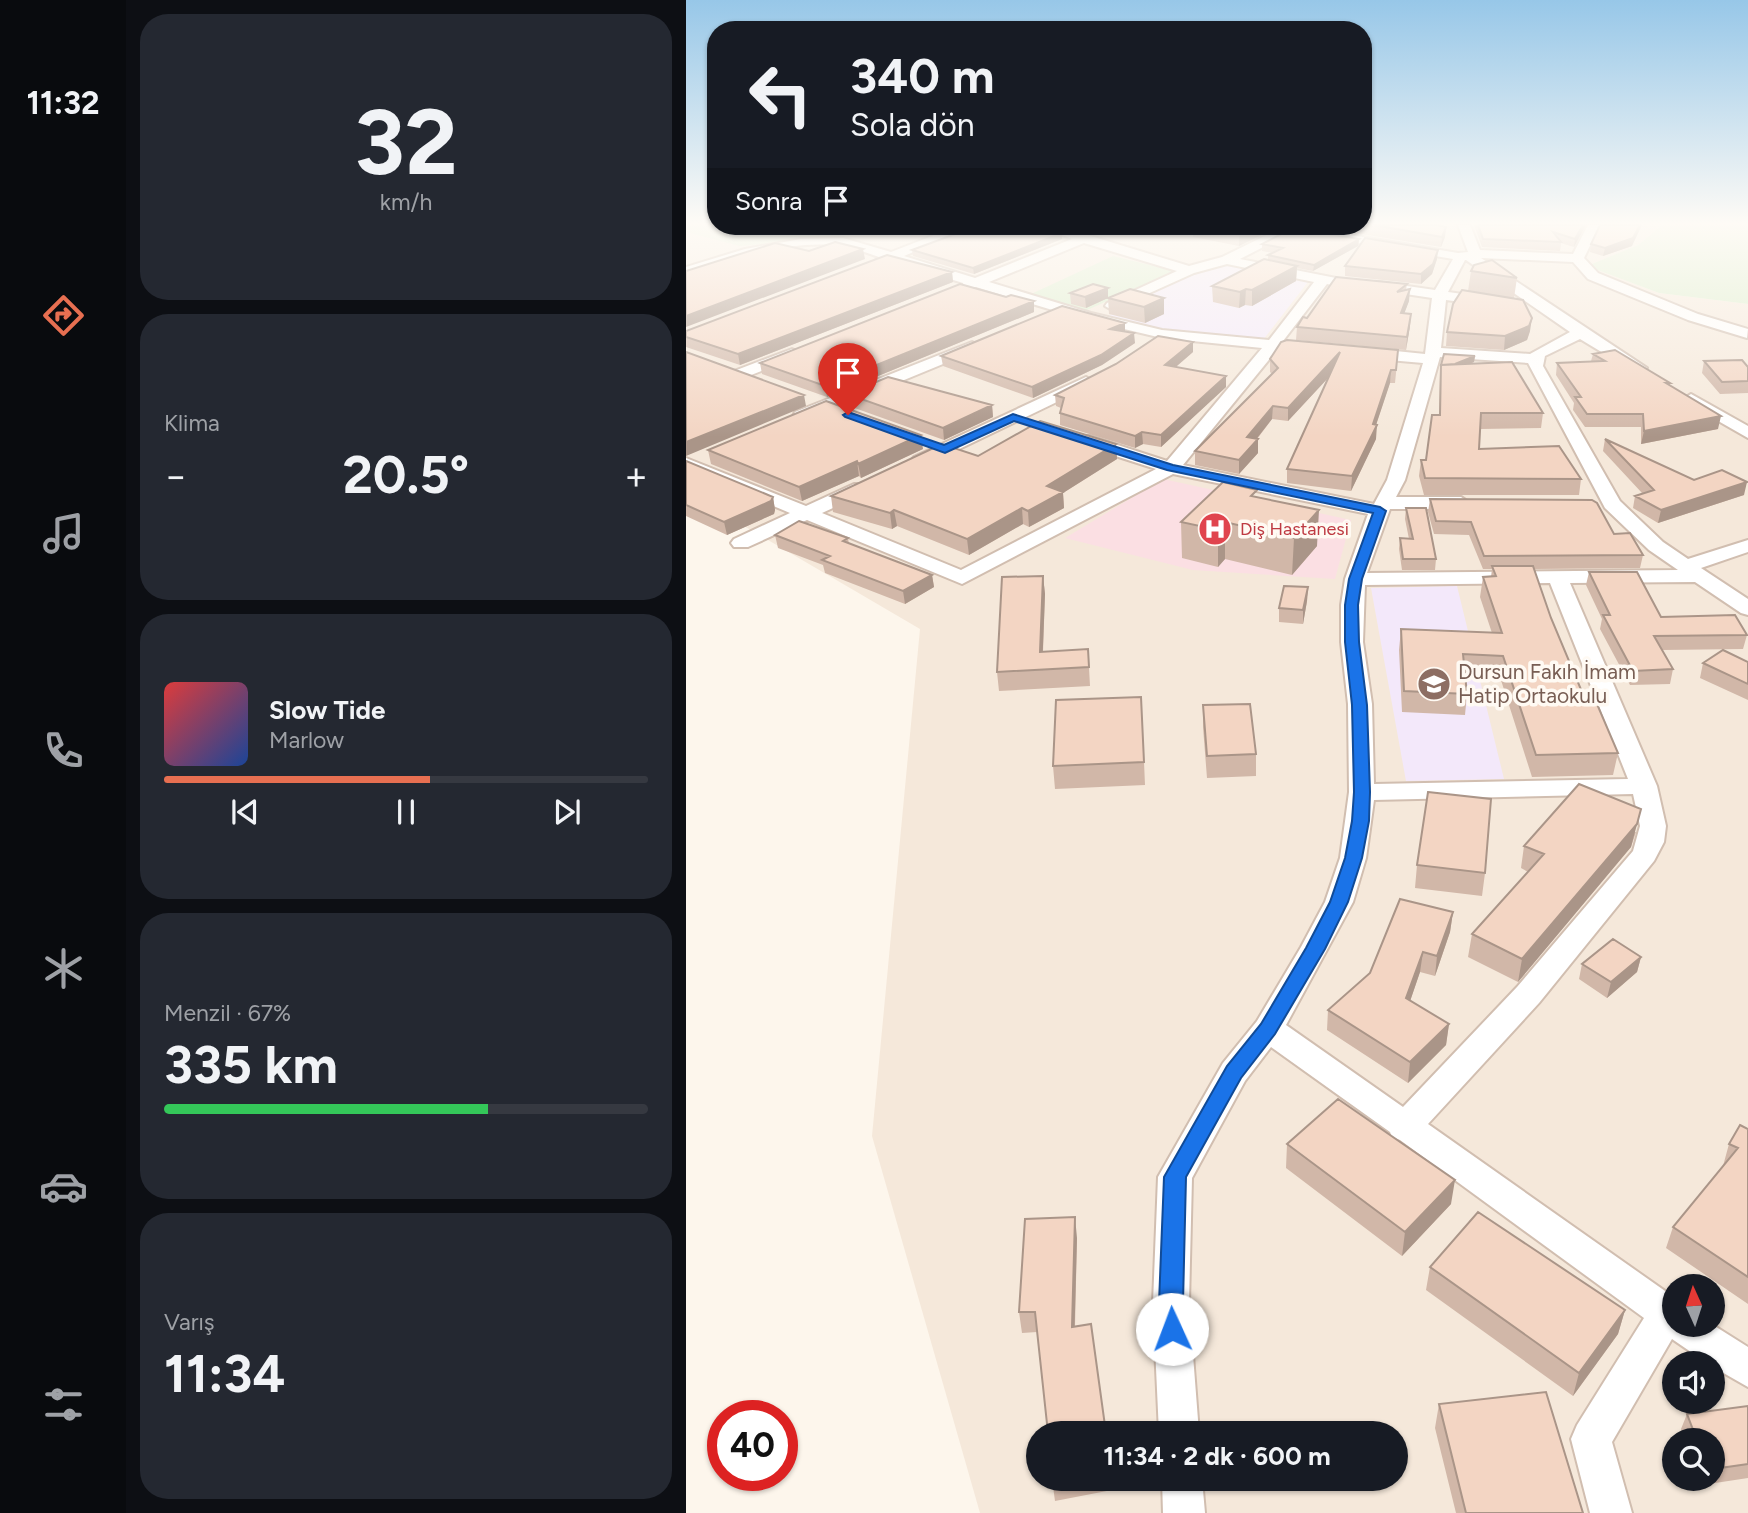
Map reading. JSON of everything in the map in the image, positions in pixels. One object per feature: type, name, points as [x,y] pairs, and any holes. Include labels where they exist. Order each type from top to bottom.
[{"type":"street","points":[[1018,296],[1162,334],[1300,347]]},
{"type":"street","points":[[1087,316],[1132,296]]},
{"type":"street","points":[[687,464],[962,579],[1171,468],[1310,296]]},
{"type":"street","points":[[1178,1421],[1171,1303],[1175,1177],[1234,1072],[1268,1029],[1315,949],[1339,902],[1353,858],[1362,792],[1360,705],[1352,642],[1355,579],[1382,507],[1396,480],[1432,356],[1440,296]]},
{"type":"street","points":[[1456,296],[1552,312]]},
{"type":"street","points":[[1527,296],[1581,333],[1648,373]]},
{"type":"street","points":[[1641,296],[1693,317],[1747,334]]},
{"type":"street","points":[[1037,319],[1062,308]]},
{"type":"street","points":[[1581,333],[1538,354],[1535,366],[1612,504],[1656,546],[1748,609]]},
{"type":"street","points":[[1140,348],[1162,334]]},
{"type":"street","points":[[787,422],[988,341]]},
{"type":"street","points":[[740,374],[805,349]]},
{"type":"street","points":[[1353,352],[1537,359]]},
{"type":"street","points":[[719,366],[764,384]]},
{"type":"street","points":[[907,467],[1097,376]]},
{"type":"street","points":[[1682,393],[1748,433]]},
{"type":"street","points":[[800,397],[848,415]]},
{"type":"street","points":[[1013,418],[1040,426]]},
{"type":"street","points":[[1066,434],[1171,468],[1382,507],[1477,503]]},
{"type":"street","points":[[921,441],[945,449]]},
{"type":"street","points":[[687,464],[713,453]]},
{"type":"street","points":[[741,543],[882,479]]},
{"type":"street","points":[[1585,504],[1612,504]]},
{"type":"street","points":[[1355,579],[1558,579],[1693,571],[1748,546]]},
{"type":"street","points":[[1404,1128],[1528,995],[1645,855],[1651,842],[1653,826],[1644,786],[1558,579]]},
{"type":"street","points":[[1362,792],[1644,786]]},
{"type":"street","points":[[1268,1029],[1662,1309]]},
{"type":"street","points":[[1611,1513],[1591,1439],[1662,1337]]},
{"type":"street","points":[[1701,1337],[1748,1369]]},
{"type":"street","points":[[1183,1491],[1184,1513]]},
{"type":"shaded area","points":[[686,296],[1680,296],[1748,304],[1748,1513],[980,1513],[872,1136],[920,629],[686,492]]},
{"type":"shaded area","points":[[1149,296],[1297,296],[1263,340],[1155,330],[1123,324],[1106,317]]},
{"type":"shaded area","name":"Diş Hastanesi","points":[[1163,479],[1351,520],[1335,579],[1193,570],[1065,538]]},
{"type":"shaded area","name":"Dursun Fakıh İmam Hatip Ortaokulu","points":[[1457,586],[1504,779],[1406,781],[1371,588]]},
{"type":"green space","points":[[1031,296],[1119,296],[1085,311]]},
{"type":"green space","points":[[1680,296],[1748,296],[1748,304]]},
{"type":"building","points":[[686,296],[740,296],[686,316]]},
{"type":"building","points":[[780,296],[890,296],[738,354],[686,337],[686,331]]},
{"type":"building","points":[[931,296],[1013,296],[1034,301],[825,386],[760,363]]},
{"type":"building","points":[[1155,296],[1164,298],[1144,307],[1108,298]]},
{"type":"building","points":[[1323,296],[1408,296],[1401,313],[1411,314],[1407,337],[1297,327],[1303,317],[1307,318]]},
{"type":"building","points":[[1458,296],[1496,296],[1523,300],[1532,318],[1529,326],[1505,336],[1447,332],[1453,304]]},
{"type":"building","points":[[1062,306],[1125,323],[1110,329],[1134,333],[1101,355],[1032,387],[941,356]]},
{"type":"building","points":[[1158,336],[1193,342],[1165,365],[1226,376],[1161,435],[1142,432],[1135,436],[1060,413],[1064,398],[1055,395],[1116,364]]},
{"type":"building","points":[[1287,340],[1398,350],[1396,370],[1391,370],[1373,424],[1377,425],[1352,476],[1287,469],[1340,352],[1288,408],[1273,406],[1247,437],[1258,439],[1239,460],[1195,451],[1278,368],[1270,359],[1281,342]]},
{"type":"building","points":[[1615,350],[1721,416],[1644,431],[1643,414],[1587,414],[1575,397],[1581,397],[1557,363],[1605,361],[1593,354]]},
{"type":"building","points":[[686,352],[804,395],[686,442]]},
{"type":"building","points":[[1444,354],[1475,356],[1455,364],[1441,365]]},
{"type":"building","points":[[1742,360],[1748,367],[1748,381],[1722,382],[1704,361]]},
{"type":"building","points":[[1512,362],[1543,413],[1481,413],[1479,449],[1559,446],[1581,479],[1425,478],[1421,460],[1426,460],[1432,415],[1440,415],[1441,365]]},
{"type":"building","points":[[888,377],[992,405],[943,428],[847,394]]},
{"type":"building","points":[[826,401],[921,435],[799,487],[708,450]]},
{"type":"building","points":[[1040,421],[1116,444],[1047,486],[1063,492],[1028,511],[1022,508],[967,539],[894,510],[890,513],[831,496],[942,444],[978,456]]},
{"type":"building","points":[[1605,439],[1694,480],[1722,470],[1747,482],[1661,510],[1635,496],[1654,490]]},
{"type":"building","points":[[686,461],[773,497],[771,501],[724,522],[686,505]]},
{"type":"building","points":[[1223,482],[1257,490],[1251,496],[1319,510],[1294,538],[1225,522],[1218,530],[1181,522]]},
{"type":"building","points":[[1430,499],[1592,500],[1597,503],[1614,534],[1630,533],[1643,555],[1484,556],[1471,522],[1436,521]]},
{"type":"building","points":[[1406,508],[1426,508],[1436,559],[1403,559],[1400,538],[1413,539]]},
{"type":"building","points":[[799,521],[848,538],[843,541],[932,575],[903,591],[822,560],[830,556],[775,535]]},
{"type":"building","points":[[1492,566],[1533,566],[1551,618],[1587,704],[1597,704],[1618,753],[1536,755],[1503,656],[1463,654],[1467,694],[1404,691],[1401,629],[1502,633],[1483,577],[1496,576]]},
{"type":"building","points":[[1589,572],[1637,572],[1661,617],[1735,615],[1747,635],[1654,636],[1673,669],[1633,671],[1603,615],[1610,615]]},
{"type":"building","points":[[1043,576],[1040,652],[1088,649],[1089,667],[997,672],[1002,577]]},
{"type":"building","points":[[1284,586],[1308,587],[1303,610],[1279,608]]},
{"type":"building","points":[[1723,650],[1748,662],[1748,684],[1703,663]]},
{"type":"building","points":[[1141,697],[1144,762],[1053,766],[1056,700]]},
{"type":"building","points":[[1250,704],[1256,754],[1207,756],[1203,705]]},
{"type":"building","points":[[1579,784],[1641,809],[1637,824],[1522,959],[1472,934],[1544,854],[1524,846]]},
{"type":"building","points":[[1428,792],[1491,799],[1485,873],[1417,865]]},
{"type":"building","points":[[1400,899],[1453,912],[1437,956],[1423,952],[1406,998],[1449,1024],[1410,1062],[1328,1010],[1370,973]]},
{"type":"building","points":[[1613,939],[1641,957],[1611,982],[1582,964]]},
{"type":"building","points":[[1338,1099],[1455,1180],[1405,1232],[1287,1144]]},
{"type":"building","points":[[1740,1125],[1748,1129],[1748,1277],[1673,1227],[1738,1148],[1729,1144]]},
{"type":"building","points":[[1478,1212],[1625,1310],[1579,1373],[1430,1267]]},
{"type":"building","points":[[1075,1217],[1072,1327],[1091,1324],[1104,1421],[1047,1421],[1035,1312],[1019,1312],[1025,1219]]},
{"type":"building","points":[[1546,1392],[1583,1513],[1466,1513],[1439,1404]]},
{"type":"building","points":[[1748,1406],[1748,1464],[1725,1467],[1725,1428],[1692,1428],[1687,1414],[1725,1414],[1725,1409]]},
{"type":"place","name":"Diş Hastanesi","points":[[1215,529]]},
{"type":"place","name":"Dursun Fakıh İmam Hatip Ortaokulu","points":[[1434,684]]},
{"type":"route","points":[[848,415],[945,449],[1013,418],[1171,468],[1380,511],[1374,521],[1355,579],[1352,605],[1352,642],[1360,705],[1362,792],[1353,858],[1339,902],[1315,949],[1268,1029],[1234,1072],[1175,1177],[1172,1329]]}]
